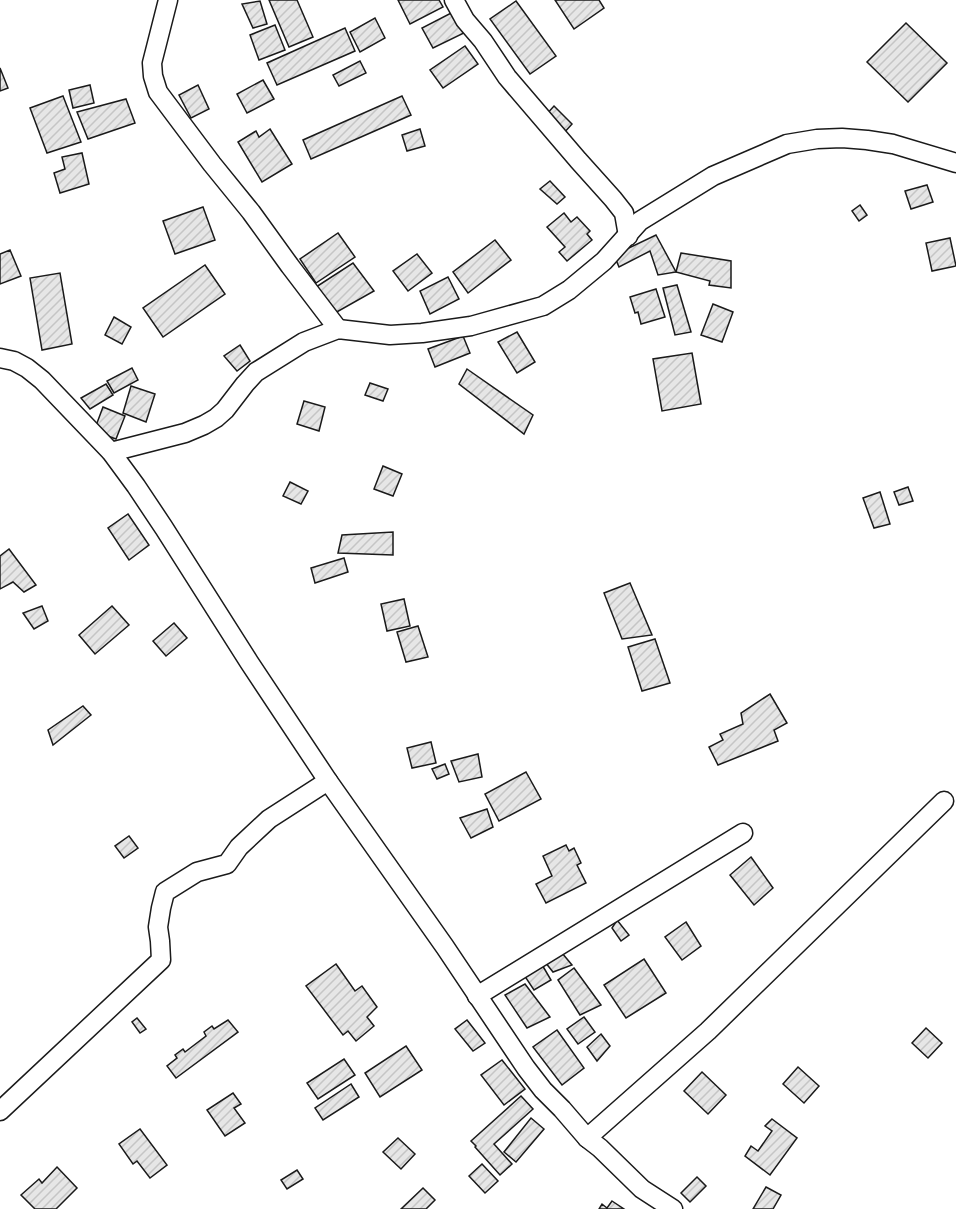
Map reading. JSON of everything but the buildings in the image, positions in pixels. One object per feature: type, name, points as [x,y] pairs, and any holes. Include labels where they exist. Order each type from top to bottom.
[{"type":"street","points":[[168,0],[152,63],[158,92],[338,328]]},
{"type":"street","points":[[454,0],[465,20],[483,41],[507,77],[624,213],[628,236]]},
{"type":"street","points":[[111,452],[185,433],[204,425],[225,410],[256,372],[304,342],[338,328],[390,335],[422,333],[471,326],[543,306],[569,290],[604,261],[640,221],[704,181],[787,144],[817,139],[867,140],[893,144],[956,163]]},
{"type":"street","points":[[0,358],[21,364],[42,380],[111,452],[164,528],[328,781],[532,1075],[586,1138],[600,1148],[642,1190],[673,1209]]},
{"type":"street","points":[[0,1111],[161,960],[158,927],[165,892],[197,872],[227,864],[239,847],[269,819],[328,781]]},
{"type":"street","points":[[586,1138],[708,1031],[944,801]]},
{"type":"street","points":[[477,996],[743,833]]}]
